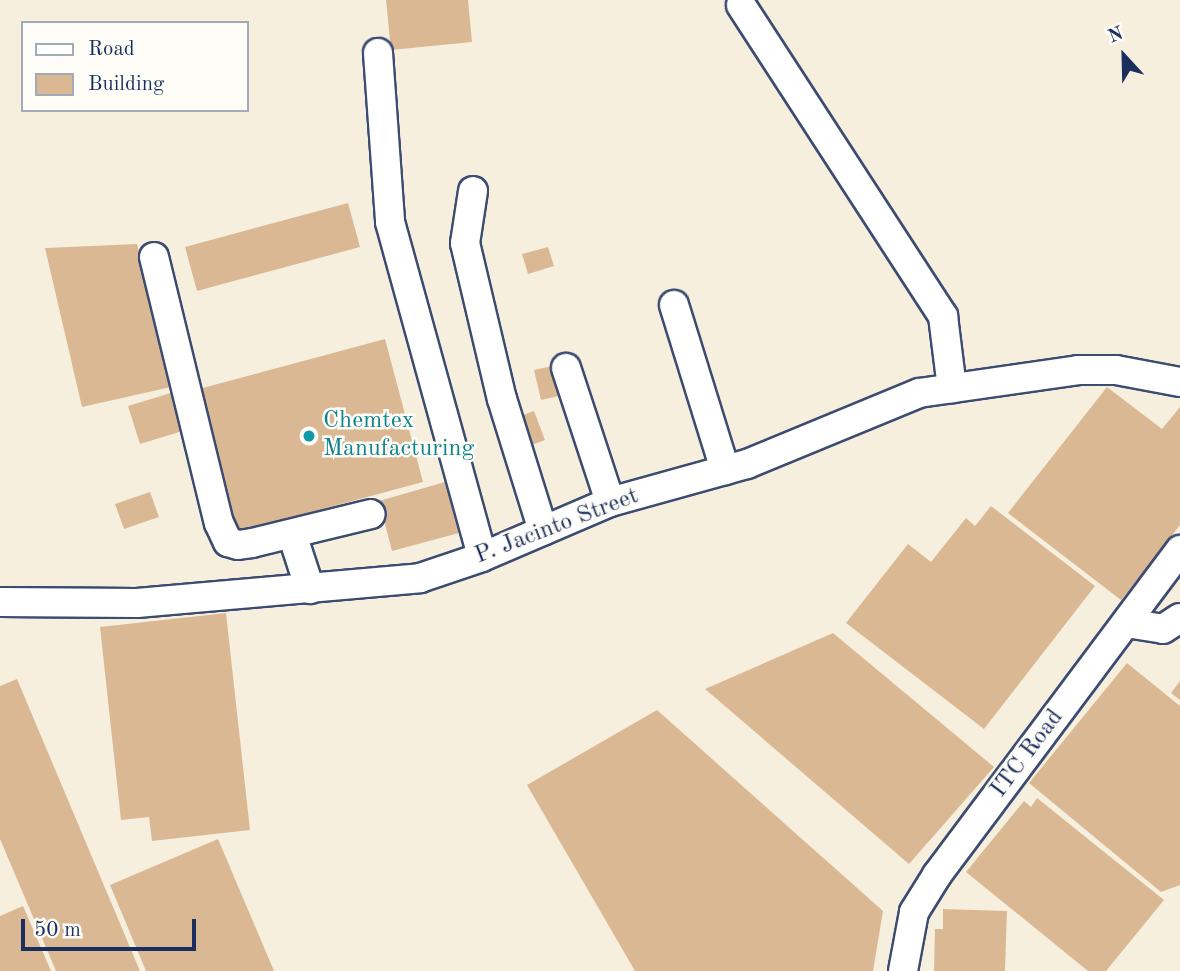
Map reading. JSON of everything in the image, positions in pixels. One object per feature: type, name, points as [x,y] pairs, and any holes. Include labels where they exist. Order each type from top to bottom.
[{"type":"street","points":[[741,5],[943,316],[952,388]]},
{"type":"street","points":[[377,53],[390,222],[482,557]]},
{"type":"street","points":[[473,191],[465,243],[502,399],[543,531]]},
{"type":"street","points":[[153,257],[222,534],[228,542],[238,545],[371,514]]},
{"type":"street","points":[[674,305],[725,470]]},
{"type":"street","points":[[566,368],[610,502]]},
{"type":"street","name":"P. Jacinto Street","points":[[0,602],[136,603],[420,578],[482,557],[610,502],[725,470],[919,393],[1078,370],[1116,370],[1180,382]]},
{"type":"street","points":[[292,534],[310,589]]},
{"type":"street","name":"ITC Road","points":[[903,971],[914,912],[937,875],[1180,550]]},
{"type":"street","points":[[1126,623],[1163,629],[1180,618]]},
{"type":"building","points":[[386,0],[468,0],[472,42],[391,50]]},
{"type":"building","points":[[348,203],[360,247],[197,291],[185,247]]},
{"type":"building","points":[[137,244],[171,387],[82,407],[45,248]]},
{"type":"building","points":[[548,247],[554,266],[528,274],[522,254]]},
{"type":"building","name":"Chemtex Manufacturing","points":[[385,339],[423,482],[233,533],[195,390]]},
{"type":"building","points":[[557,365],[563,395],[541,400],[534,370]]},
{"type":"building","points":[[1107,387],[1162,429],[1180,407],[1180,525],[1121,600],[1008,513]]},
{"type":"building","points":[[174,392],[186,430],[140,444],[128,406]]},
{"type":"building","points":[[534,411],[545,440],[523,448],[512,419]]},
{"type":"building","points":[[445,482],[459,533],[392,551],[379,501]]},
{"type":"building","points":[[150,492],[159,517],[124,529],[115,504]]},
{"type":"building","points":[[991,506],[1095,586],[984,729],[846,623],[908,544],[931,562],[966,518],[975,526]]},
{"type":"building","points":[[226,613],[250,830],[152,841],[149,817],[121,820],[100,627]]},
{"type":"building","points":[[833,633],[994,767],[909,864],[705,689]]},
{"type":"building","points":[[1127,663],[1180,706],[1180,885],[1161,892],[1029,783]]},
{"type":"building","points":[[17,679],[140,971],[56,971],[0,839],[0,686]]},
{"type":"building","points":[[1180,681],[1180,700],[1171,693]]},
{"type":"building","points":[[657,710],[883,911],[873,971],[635,971],[527,785]]},
{"type":"building","points":[[1037,798],[1164,900],[1106,971],[1088,971],[966,872],[1024,801],[1031,807]]},
{"type":"building","points":[[218,839],[274,971],[146,971],[110,885]]},
{"type":"building","points":[[23,906],[51,971],[0,971],[0,916]]},
{"type":"building","points":[[943,909],[1007,911],[1005,971],[934,971],[935,929],[943,929]]},
{"type":"place","name":"Chemtex Manufacturing","points":[[309,436]]}]
